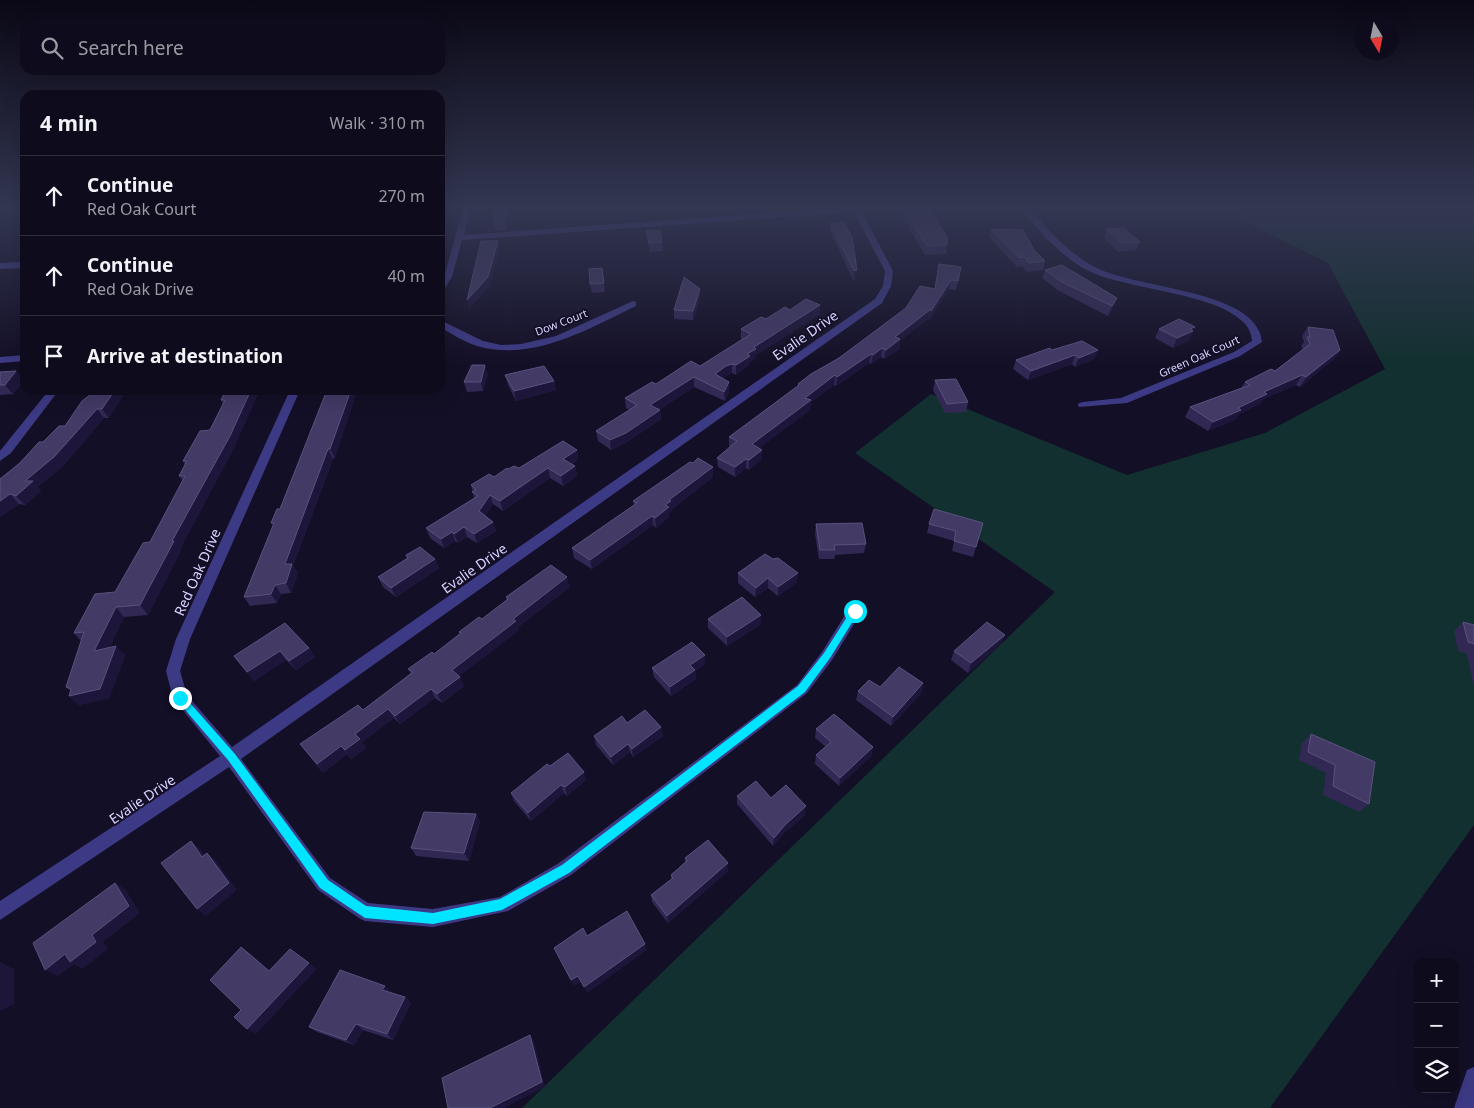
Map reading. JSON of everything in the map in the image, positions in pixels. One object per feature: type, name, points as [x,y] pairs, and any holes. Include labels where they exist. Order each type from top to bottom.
[{"type":"street","points":[[445,282],[453,261]]},
{"type":"street","name":"Evalie Drive","points":[[0,911],[232,757],[879,300],[887,286],[889,271],[884,261]]},
{"type":"street","name":"Green Oak Court","points":[[1079,261],[1093,270],[1122,281],[1210,300],[1241,315],[1254,330],[1257,342],[1237,354],[1123,402],[1083,405]]},
{"type":"street","points":[[0,266],[20,264]]},
{"type":"street","name":"Dow Court","points":[[445,326],[479,344],[502,348],[530,346],[557,338],[633,304]]},
{"type":"street","points":[[0,360],[20,358]]},
{"type":"street","points":[[0,456],[7,450],[50,395]]},
{"type":"street","name":"Red Oak Drive","points":[[293,395],[183,639],[173,671],[180,698],[232,757],[324,884],[365,912],[433,918],[502,905],[566,869],[802,689],[827,656],[855,611]]},
{"type":"street","points":[[1464,1108],[1474,1077]]},
{"type":"green space","points":[[1323,261],[1474,261],[1474,825],[1270,1108],[522,1108],[1055,592],[855,453],[931,394],[1127,475],[1265,433],[1385,369],[1328,263]]},
{"type":"building","points":[[476,261],[493,261],[488,277],[467,300]]},
{"type":"building","points":[[849,261],[856,261],[857,270],[854,271]]},
{"type":"building","points":[[1027,261],[1045,261],[1029,263]]},
{"type":"building","points":[[939,264],[961,267],[958,281],[951,280],[931,311],[931,309],[895,337],[900,339],[886,350],[882,348],[837,377],[835,375],[805,398],[811,400],[752,444],[762,450],[749,460],[746,459],[735,467],[717,458],[737,441],[729,437],[811,374],[839,358],[906,308],[920,286],[935,289]]},
{"type":"building","points":[[1062,265],[1117,298],[1112,306],[1062,282],[1045,270]]},
{"type":"building","points":[[602,268],[604,283],[590,284],[589,269]]},
{"type":"building","points":[[684,277],[700,289],[693,311],[674,310]]},
{"type":"building","points":[[806,299],[820,305],[754,347],[756,349],[747,354],[750,356],[736,365],[726,366],[715,374],[729,382],[724,392],[694,377],[650,405],[660,410],[626,433],[610,440],[596,431],[637,405],[625,398],[652,382],[656,384],[691,361],[700,366],[751,334],[741,329],[761,317],[766,319],[785,307],[790,310]]},
{"type":"building","points":[[1179,319],[1195,327],[1190,329],[1193,331],[1177,338],[1159,329]]},
{"type":"building","points":[[1308,327],[1333,330],[1340,350],[1306,377],[1302,375],[1264,392],[1267,394],[1238,408],[1241,410],[1213,422],[1190,407],[1250,385],[1245,382],[1271,369],[1275,371],[1310,344],[1307,337],[1310,337]]},
{"type":"building","points":[[1082,341],[1098,350],[1079,358],[1075,355],[1031,371],[1016,360],[1050,348],[1052,350]]},
{"type":"building","points":[[472,365],[485,365],[481,382],[464,382]]},
{"type":"building","points":[[544,366],[554,381],[514,391],[505,375]]},
{"type":"building","points":[[16,371],[5,385],[0,385],[0,372]]},
{"type":"building","points":[[956,379],[968,402],[947,404],[935,380]]},
{"type":"building","points":[[90,395],[112,395],[102,409],[97,409],[54,457],[25,481],[33,481],[16,496],[10,494],[0,501],[0,479],[19,464],[39,442],[43,442],[59,426],[65,426],[82,401]]},
{"type":"building","points":[[224,395],[249,395],[230,436],[172,541],[174,541],[140,605],[116,607],[94,651],[116,646],[100,689],[69,696],[71,689],[66,687],[84,632],[74,633],[95,594],[115,592],[143,543],[150,542],[185,476],[179,476],[187,461],[183,461],[200,431],[210,430],[225,400],[221,400]]},
{"type":"building","points":[[325,395],[349,395],[285,564],[292,564],[286,583],[275,585],[271,594],[244,597],[274,523],[271,523],[277,509],[280,509]]},
{"type":"building","points":[[563,441],[577,450],[563,459],[575,466],[561,476],[548,468],[500,501],[490,495],[479,511],[493,522],[474,534],[464,527],[454,534],[452,532],[441,539],[426,528],[478,496],[472,492],[476,490],[471,485],[489,474],[494,477],[507,468],[514,466],[519,468]]},
{"type":"building","points":[[698,458],[713,467],[669,500],[671,501],[665,505],[669,507],[655,518],[652,516],[590,560],[572,548],[637,503],[633,501]]},
{"type":"building","points":[[934,509],[983,523],[976,547],[954,541],[956,531],[929,524]]},
{"type":"building","points":[[862,523],[866,544],[834,545],[835,550],[820,550],[816,524]]},
{"type":"building","points":[[420,547],[435,559],[391,588],[378,577],[408,558],[406,555]]},
{"type":"building","points":[[765,554],[773,559],[778,558],[798,573],[778,587],[768,578],[756,588],[738,573]]},
{"type":"building","points":[[551,565],[567,577],[513,619],[516,621],[452,670],[460,677],[437,694],[431,689],[395,716],[388,709],[355,734],[360,739],[345,750],[341,746],[317,764],[300,744],[358,705],[363,710],[413,672],[408,669],[432,652],[434,654],[461,633],[459,632],[479,617],[482,619],[508,599],[506,597]]},
{"type":"building","points":[[742,597],[761,615],[727,637],[708,619]]},
{"type":"building","points":[[987,622],[1005,635],[971,663],[954,651]]},
{"type":"building","points":[[1463,622],[1474,625],[1474,644],[1468,642]]},
{"type":"building","points":[[285,623],[309,648],[289,661],[280,651],[247,672],[234,656]]},
{"type":"building","points":[[692,642],[705,655],[690,665],[695,670],[670,687],[652,668]]},
{"type":"building","points":[[899,667],[923,683],[893,717],[858,691],[869,680],[880,687]]},
{"type":"building","points":[[645,710],[661,727],[632,749],[628,744],[611,757],[594,736],[622,716],[627,723]]},
{"type":"building","points":[[834,714],[873,747],[840,778],[816,755],[831,742],[816,729]]},
{"type":"building","points":[[1311,734],[1375,762],[1369,804],[1333,786],[1335,765],[1308,752]]},
{"type":"building","points":[[568,753],[584,772],[565,787],[561,785],[528,813],[511,793],[547,764],[550,766]]},
{"type":"building","points":[[756,781],[771,798],[786,785],[806,806],[774,838],[737,796]]},
{"type":"building","points":[[424,812],[476,814],[464,853],[411,848]]},
{"type":"building","points":[[708,840],[728,863],[667,916],[651,895],[673,878],[671,875],[687,861],[685,858]]},
{"type":"building","points":[[191,841],[202,857],[207,853],[229,883],[197,909],[161,863]]},
{"type":"building","points":[[115,883],[129,906],[92,935],[96,942],[70,962],[65,954],[45,970],[33,943]]},
{"type":"building","points":[[627,911],[645,944],[584,987],[578,976],[571,980],[554,948],[583,928],[587,936]]},
{"type":"building","points":[[241,947],[269,971],[290,949],[309,963],[247,1029],[234,1017],[241,1010],[210,980]]},
{"type":"building","points":[[340,970],[385,986],[382,990],[405,997],[387,1034],[356,1024],[346,1040],[309,1027]]},
{"type":"building","points":[[530,1035],[542,1082],[490,1108],[448,1108],[442,1078]]},
{"type":"route","points":[[180,698],[232,757],[324,884],[365,912],[433,918],[502,905],[566,869],[802,689],[827,656],[855,611]]}]
